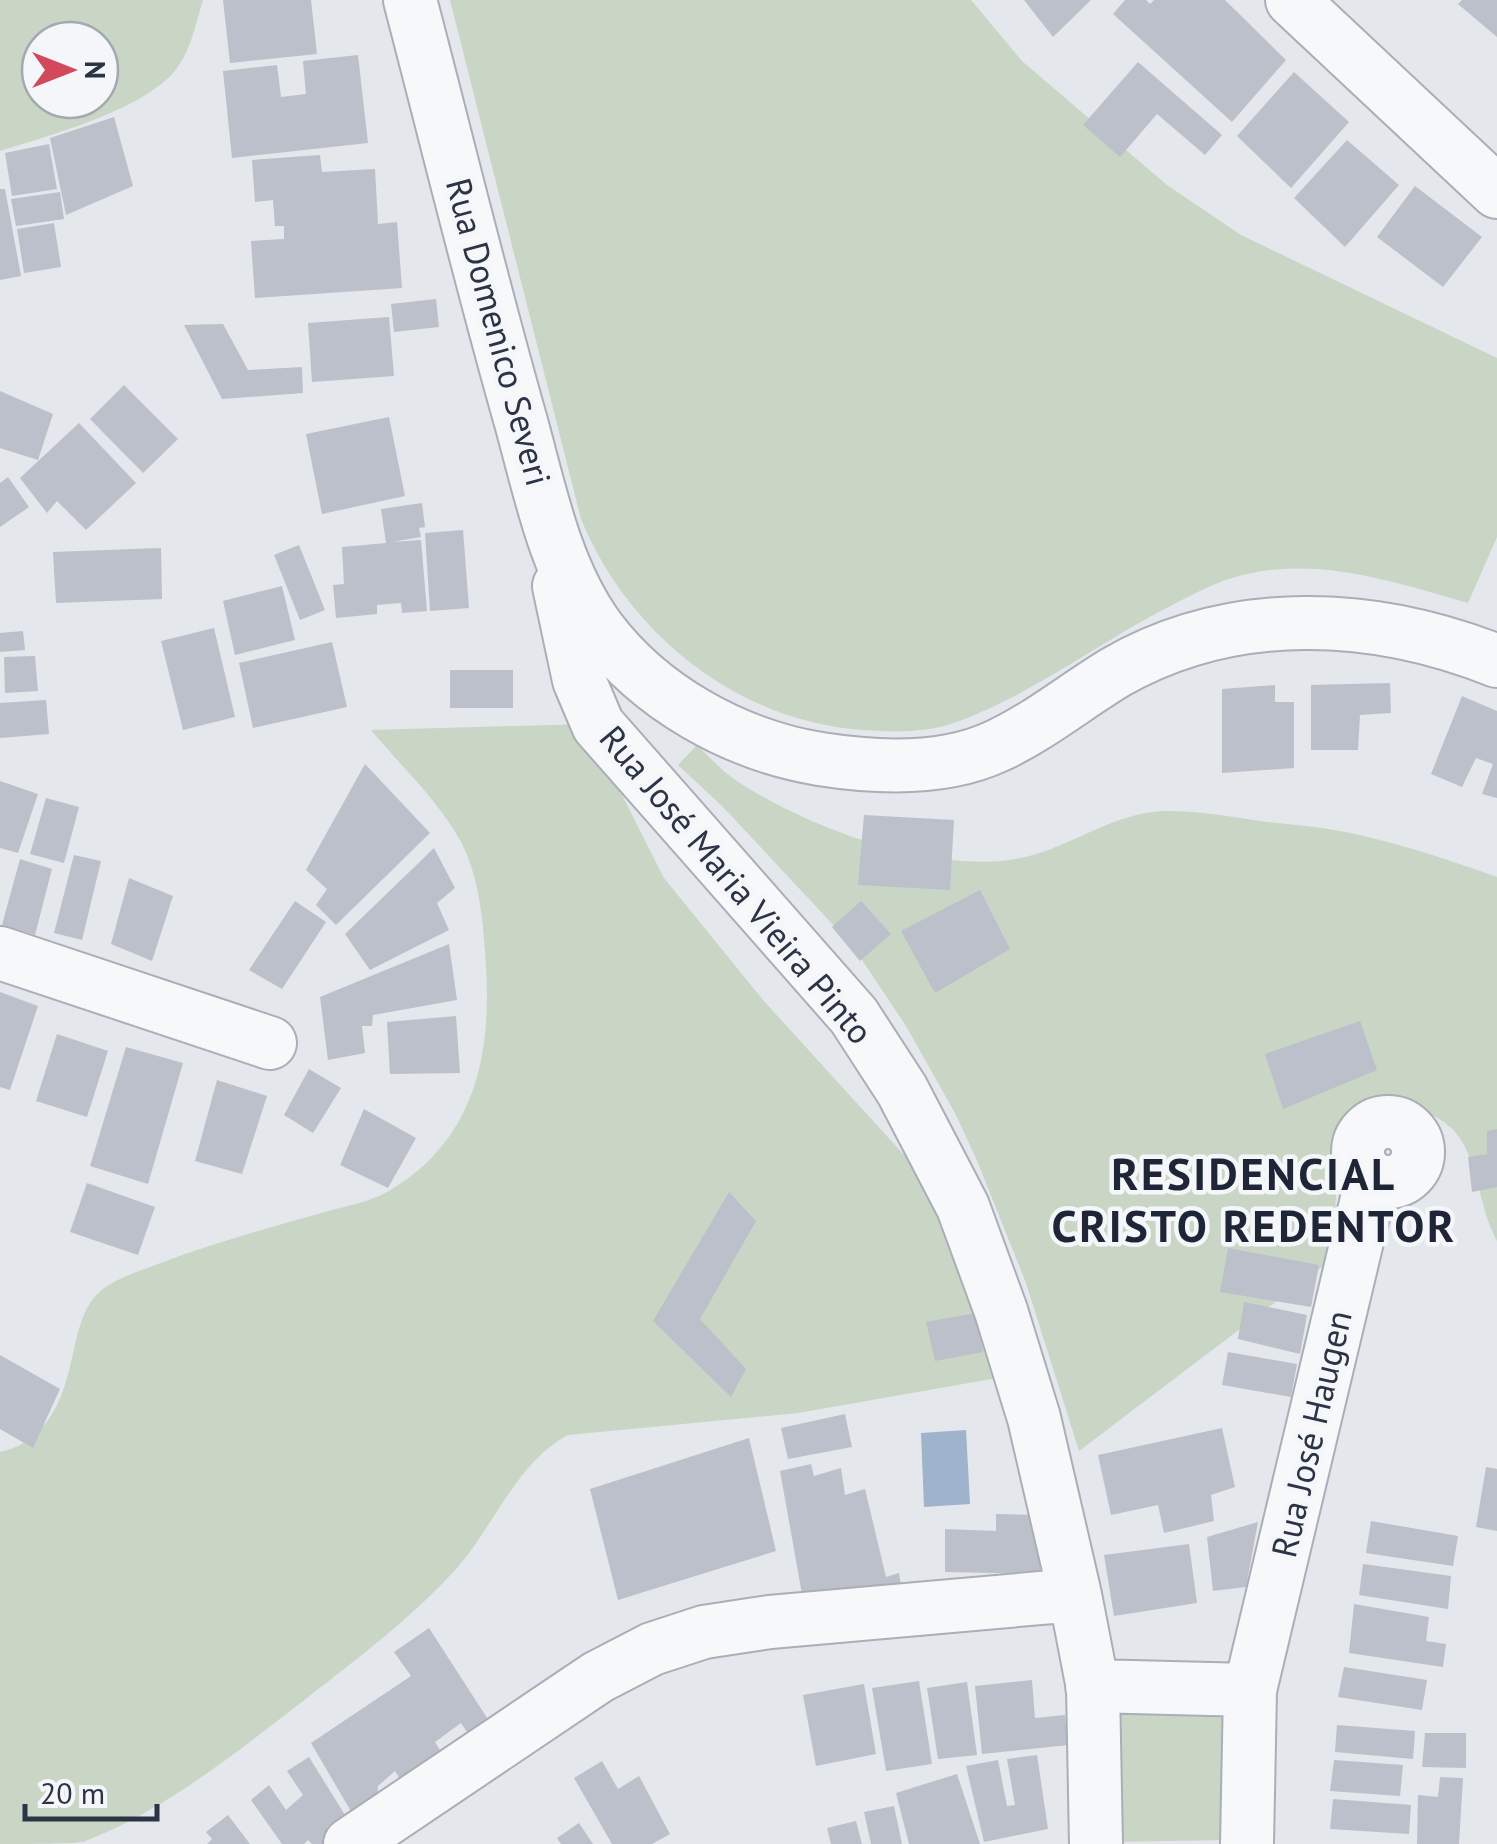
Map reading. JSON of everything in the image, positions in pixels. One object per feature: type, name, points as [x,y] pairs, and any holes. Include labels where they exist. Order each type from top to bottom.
[{"type":"street","name":"Rua Domenico Severi","points":[[410,0],[541,494],[572,585],[592,620],[617,651],[662,692],[725,730],[781,752],[859,764],[913,764],[962,759],[997,746],[1148,656],[1234,628],[1303,622],[1373,627],[1436,640],[1497,661]]},
{"type":"street","points":[[1292,0],[1497,192]]},
{"type":"street","name":"Rua José Maria Vieira Pinto","points":[[541,494],[579,680],[598,725],[854,1016],[902,1090],[963,1207],[1002,1310],[1034,1418],[1075,1595],[1092,1686],[1096,1844]]},
{"type":"street","points":[[628,760],[618,717],[621,696],[640,685],[662,692]]},
{"type":"street","points":[[0,953],[270,1042]]},
{"type":"street","name":"Rua José Haugen","points":[[1247,1844],[1250,1690],[1372,1178]]},
{"type":"street","points":[[350,1844],[598,1677],[652,1649],[704,1632],[770,1622],[1075,1595]]},
{"type":"street","points":[[1092,1686],[1250,1690]]},
{"type":"green space","points":[[0,0],[203,0],[179,65],[166,80],[120,108],[120,20],[20,20],[20,120],[91,120],[0,151]]},
{"type":"green space","points":[[450,0],[971,0],[1022,61],[1167,185],[1241,235],[1497,358],[1497,537],[1468,603],[1334,571],[1279,569],[1242,575],[1174,604],[1011,698],[954,723],[921,730],[864,730],[818,723],[773,710],[731,690],[693,665],[627,599],[601,561],[581,519]]},
{"type":"green space","points":[[586,724],[664,878],[763,1000],[946,1201],[1003,1377],[798,1413],[568,1435],[534,1461],[457,1568],[422,1603],[227,1759],[143,1814],[83,1842],[0,1844],[0,1452],[30,1439],[53,1413],[91,1302],[109,1285],[137,1272],[389,1191],[443,1145],[474,1087],[482,1056],[487,988],[481,910],[472,868],[442,812],[371,730]]},
{"type":"green space","points":[[697,745],[731,776],[772,802],[841,833],[918,855],[955,861],[1025,857],[1126,818],[1174,811],[1349,833],[1414,849],[1497,877],[1497,1241],[1467,1151],[1450,1127],[1429,1113],[1404,1105],[1381,1103],[1367,1107],[1351,1123],[1341,1154],[1331,1260],[1079,1451],[1026,1283],[956,1115],[906,1026],[852,945],[723,807],[678,765]]},
{"type":"green space","points":[[1228,1700],[1230,1840],[1107,1842],[1104,1702]]},
{"type":"water","points":[[966,1430],[970,1504],[924,1507],[921,1433]]},
{"type":"building","points":[[223,0],[311,0],[317,54],[230,63]]},
{"type":"building","points":[[1024,0],[1091,0],[1053,37]]},
{"type":"building","points":[[1125,0],[1146,0],[1150,4],[1154,0],[1225,0],[1286,60],[1232,122],[1113,14]]},
{"type":"building","points":[[1462,0],[1497,0],[1497,37],[1458,4]]},
{"type":"building","points":[[358,55],[368,143],[232,158],[223,71],[277,65],[281,97],[306,94],[303,61]]},
{"type":"building","points":[[1138,62],[1222,135],[1205,155],[1157,114],[1120,157],[1083,125]]},
{"type":"building","points":[[1294,72],[1349,122],[1291,188],[1237,136]]},
{"type":"building","points":[[115,120],[133,186],[66,215],[50,138]]},
{"type":"building","points":[[1347,140],[1399,185],[1345,247],[1294,198]]},
{"type":"building","points":[[49,144],[57,189],[12,196],[5,153]]},
{"type":"building","points":[[320,155],[322,172],[375,169],[378,224],[397,222],[402,288],[255,298],[251,241],[284,239],[284,226],[275,226],[273,200],[255,202],[252,160]]},
{"type":"building","points":[[1415,186],[1482,237],[1443,287],[1377,237]]},
{"type":"building","points":[[0,189],[5,189],[21,276],[0,280]]},
{"type":"building","points":[[60,192],[64,219],[16,226],[11,199]]},
{"type":"building","points":[[54,223],[61,267],[24,273],[17,229]]},
{"type":"building","points":[[436,299],[439,327],[394,332],[391,304]]},
{"type":"building","points":[[389,317],[394,376],[312,382],[308,323]]},
{"type":"building","points":[[223,324],[248,370],[302,367],[303,393],[222,399],[184,325]]},
{"type":"building","points":[[124,385],[178,439],[143,473],[90,419]]},
{"type":"building","points":[[0,391],[53,414],[38,460],[0,448]]},
{"type":"building","points":[[389,417],[405,496],[322,514],[306,434]]},
{"type":"building","points":[[79,423],[136,483],[86,530],[57,501],[47,513],[20,478]]},
{"type":"building","points":[[8,477],[29,507],[0,527],[0,483]]},
{"type":"building","points":[[422,503],[425,527],[419,528],[421,537],[392,542],[421,540],[427,611],[402,613],[401,603],[377,605],[377,614],[336,618],[333,585],[344,584],[342,547],[386,543],[381,509]]},
{"type":"building","points":[[463,530],[469,608],[430,611],[425,533]]},
{"type":"building","points":[[299,545],[325,610],[300,620],[274,555]]},
{"type":"building","points":[[161,548],[162,599],[56,603],[53,552]]},
{"type":"building","points":[[282,586],[295,640],[235,655],[223,601]]},
{"type":"building","points":[[214,628],[235,717],[183,730],[161,641]]},
{"type":"building","points":[[23,631],[25,650],[0,652],[0,633]]},
{"type":"building","points":[[332,642],[347,707],[253,728],[239,663]]},
{"type":"building","points":[[35,656],[38,691],[5,693],[4,657]]},
{"type":"building","points":[[450,670],[513,670],[513,708],[450,708]]},
{"type":"building","points":[[1390,683],[1391,713],[1360,715],[1358,750],[1311,750],[1311,685]]},
{"type":"building","points":[[1275,685],[1275,702],[1294,702],[1294,768],[1222,773],[1222,689]]},
{"type":"building","points":[[1462,696],[1497,711],[1497,798],[1482,794],[1493,764],[1476,758],[1462,787],[1431,774]]},
{"type":"building","points":[[46,700],[49,734],[0,738],[0,703]]},
{"type":"building","points":[[365,764],[430,833],[336,925],[316,905],[327,889],[306,870]]},
{"type":"building","points":[[0,781],[38,794],[18,853],[0,848]]},
{"type":"building","points":[[46,798],[79,807],[64,863],[30,854]]},
{"type":"building","points":[[864,815],[954,820],[950,890],[858,885]]},
{"type":"building","points":[[434,848],[455,888],[437,903],[449,930],[370,970],[345,934]]},
{"type":"building","points":[[74,855],[101,861],[82,940],[54,933]]},
{"type":"building","points":[[20,859],[52,869],[35,935],[2,925]]},
{"type":"building","points":[[129,878],[173,896],[152,961],[111,944]]},
{"type":"building","points":[[980,890],[1010,949],[935,993],[901,931]]},
{"type":"building","points":[[295,901],[326,922],[282,989],[249,970]]},
{"type":"building","points":[[861,901],[891,934],[860,961],[832,927]]},
{"type":"building","points":[[449,944],[457,1000],[373,1015],[372,1026],[362,1026],[365,1053],[328,1060],[320,997]]},
{"type":"building","points":[[0,992],[38,1006],[10,1090],[0,1087]]},
{"type":"building","points":[[456,1016],[460,1073],[390,1074],[387,1022]]},
{"type":"building","points":[[1360,1021],[1377,1070],[1283,1109],[1265,1054]]},
{"type":"building","points":[[57,1034],[108,1051],[87,1117],[36,1101]]},
{"type":"building","points":[[126,1047],[183,1063],[148,1184],[90,1166]]},
{"type":"building","points":[[309,1069],[341,1088],[313,1133],[284,1115]]},
{"type":"building","points":[[217,1080],[267,1096],[242,1174],[195,1161]]},
{"type":"building","points":[[364,1109],[416,1138],[388,1188],[340,1165]]},
{"type":"building","points":[[1497,1129],[1497,1187],[1472,1192],[1468,1157],[1487,1154],[1487,1131]]},
{"type":"building","points":[[87,1183],[155,1207],[138,1255],[70,1232]]},
{"type":"building","points":[[729,1192],[756,1221],[700,1319],[746,1369],[731,1397],[653,1321]]},
{"type":"building","points":[[1228,1248],[1319,1265],[1311,1307],[1220,1292]]},
{"type":"building","points":[[1244,1302],[1307,1315],[1300,1354],[1238,1339]]},
{"type":"building","points":[[976,1313],[983,1352],[935,1361],[926,1322]]},
{"type":"building","points":[[1228,1352],[1297,1364],[1291,1397],[1222,1385]]},
{"type":"building","points":[[0,1355],[60,1389],[33,1448],[0,1429]]},
{"type":"building","points":[[845,1414],[852,1447],[788,1459],[781,1428]]},
{"type":"building","points":[[1222,1428],[1235,1487],[1211,1495],[1214,1521],[1164,1533],[1158,1505],[1111,1515],[1098,1455]]},
{"type":"building","points":[[749,1438],[776,1551],[618,1600],[590,1489]]},
{"type":"building","points":[[811,1464],[814,1476],[841,1468],[845,1495],[865,1489],[886,1577],[899,1573],[902,1591],[805,1611],[780,1471]]},
{"type":"building","points":[[1486,1467],[1497,1469],[1497,1531],[1476,1527]]},
{"type":"building","points":[[996,1514],[1042,1515],[1040,1574],[945,1572],[945,1529],[996,1531]]},
{"type":"building","points":[[1371,1521],[1458,1536],[1453,1566],[1366,1553]]},
{"type":"building","points":[[1258,1522],[1246,1587],[1213,1591],[1207,1537]]},
{"type":"building","points":[[1189,1544],[1197,1603],[1114,1616],[1104,1555]]},
{"type":"building","points":[[1363,1564],[1451,1576],[1448,1609],[1359,1595]]},
{"type":"building","points":[[1354,1604],[1429,1617],[1426,1641],[1446,1644],[1443,1667],[1349,1653]]},
{"type":"building","points":[[429,1628],[491,1724],[471,1738],[461,1723],[435,1742],[444,1757],[408,1792],[395,1771],[378,1786],[377,1811],[359,1825],[311,1743],[411,1676],[394,1652]]},
{"type":"building","points":[[1344,1667],[1427,1680],[1422,1710],[1338,1697]]},
{"type":"building","points":[[1032,1680],[1035,1718],[1065,1715],[1068,1745],[982,1754],[975,1686]]},
{"type":"building","points":[[919,1681],[932,1764],[886,1771],[872,1688]]},
{"type":"building","points":[[967,1682],[977,1755],[938,1759],[927,1688]]},
{"type":"building","points":[[864,1684],[876,1754],[816,1766],[803,1695]]},
{"type":"building","points":[[1337,1725],[1415,1731],[1413,1759],[1335,1752]]},
{"type":"building","points":[[1425,1733],[1466,1733],[1466,1768],[1422,1767]]},
{"type":"building","points":[[1037,1755],[1048,1829],[984,1842],[966,1766],[998,1760],[1007,1806],[1015,1805],[1007,1759]]},
{"type":"building","points":[[309,1757],[345,1815],[327,1827],[335,1839],[330,1844],[312,1844],[308,1840],[304,1844],[282,1844],[251,1800],[269,1785],[286,1810],[303,1795],[287,1771]]},
{"type":"building","points":[[1334,1760],[1403,1765],[1400,1796],[1330,1791]]},
{"type":"building","points":[[602,1761],[618,1789],[639,1776],[670,1834],[652,1844],[612,1844],[574,1778]]},
{"type":"building","points":[[957,1774],[980,1844],[909,1844],[896,1793]]},
{"type":"building","points":[[1440,1777],[1463,1778],[1459,1844],[1417,1844],[1418,1795],[1438,1797]]},
{"type":"building","points":[[1333,1799],[1411,1805],[1409,1834],[1330,1829]]},
{"type":"building","points":[[894,1806],[902,1844],[871,1844],[864,1812]]},
{"type":"building","points":[[228,1815],[250,1844],[207,1844],[212,1839],[206,1832]]},
{"type":"building","points":[[856,1821],[862,1844],[831,1844],[827,1828]]},
{"type":"building","points":[[579,1823],[593,1844],[561,1844],[557,1838]]},
{"type":"district","name":"RESIDENCIAL CRISTO REDENTOR","points":[[1254,1200]]}]
